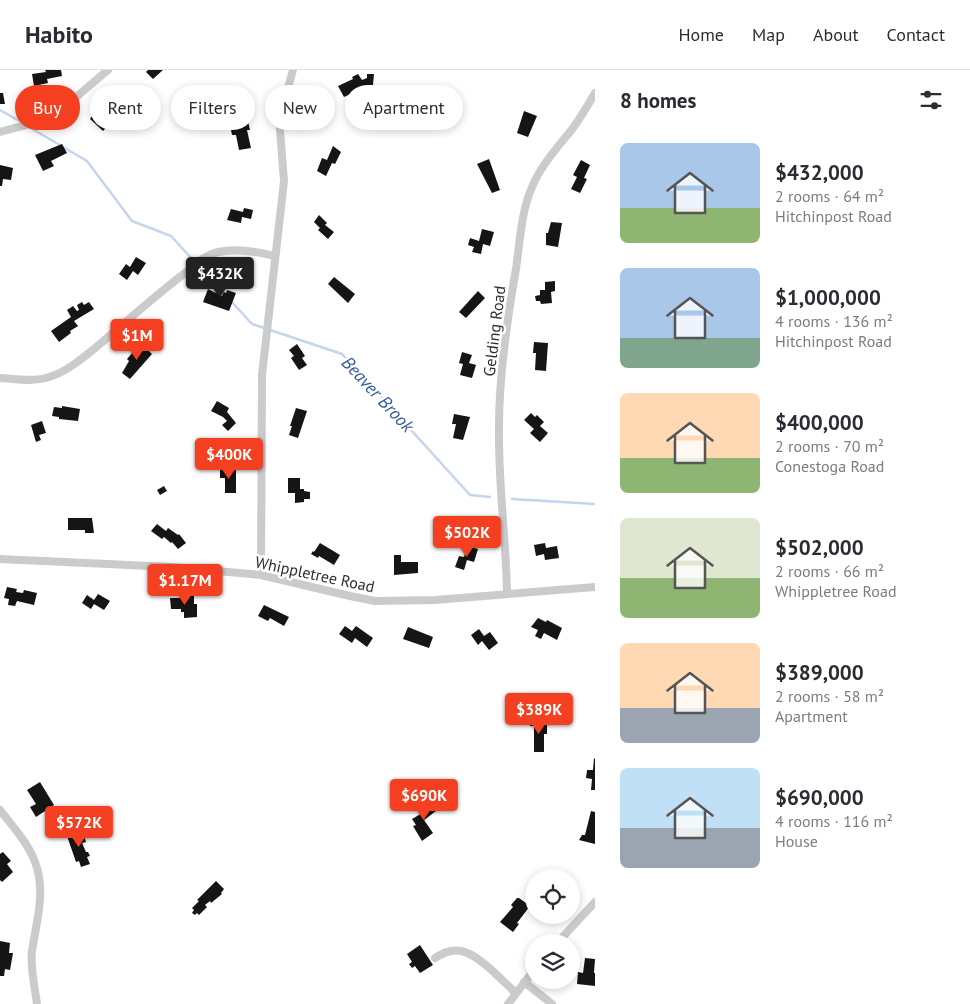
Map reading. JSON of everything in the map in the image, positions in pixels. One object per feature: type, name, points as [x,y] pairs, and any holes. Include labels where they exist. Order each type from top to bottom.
[{"type":"street","points":[[0,132],[34,123],[56,114],[108,70]]},
{"type":"street","points":[[262,574],[262,375],[284,181],[280,116],[292,70]]},
{"type":"street","name":"Gelding Road","points":[[507,593],[498,426],[502,374],[524,216],[530,192],[539,174],[548,159],[574,127],[595,93]]},
{"type":"street","points":[[0,378],[44,379],[71,366],[207,256],[240,250],[274,256]]},
{"type":"street","name":"Whippletree Road","points":[[0,559],[172,567],[262,574],[375,601],[435,600],[595,587]]},
{"type":"street","points":[[2,816],[30,850],[39,878],[40,898],[32,961],[37,1004]]},
{"type":"street","points":[[565,934],[595,902]]},
{"type":"street","points":[[435,958],[449,951],[468,953],[477,958],[516,993]]},
{"type":"street","points":[[508,1004],[524,982],[552,1004]]},
{"type":"building","points":[[45,70],[61,70],[62,76],[47,79],[48,83],[34,85],[32,74],[46,72]]},
{"type":"building","points":[[148,70],[163,70],[153,79],[146,72]]},
{"type":"building","points":[[358,74],[362,80],[367,78],[367,74],[374,74],[373,85],[345,85],[344,97],[338,86],[353,79],[352,77]]},
{"type":"building","points":[[0,93],[3,93],[5,104],[0,104]]},
{"type":"building","points":[[524,111],[537,116],[528,137],[517,133]]},
{"type":"building","points":[[231,130],[247,130],[251,148],[239,150],[236,135],[232,135]]},
{"type":"building","points":[[62,144],[67,153],[51,161],[54,166],[43,171],[35,155]]},
{"type":"building","points":[[333,146],[341,152],[335,164],[332,163],[326,176],[317,171],[322,158],[327,160]]},
{"type":"building","points":[[489,159],[500,190],[492,193],[477,164]]},
{"type":"building","points":[[581,160],[590,165],[584,178],[587,179],[580,193],[571,189],[577,177],[573,175]]},
{"type":"building","points":[[0,165],[13,168],[11,180],[3,179],[2,186],[0,186]]},
{"type":"building","points":[[244,208],[253,210],[251,219],[242,217],[241,223],[227,220],[231,209],[243,212]]},
{"type":"building","points":[[319,215],[327,223],[325,225],[334,232],[328,239],[318,230],[320,228],[314,222]]},
{"type":"building","points":[[551,222],[562,223],[558,247],[546,245],[546,233],[548,233]]},
{"type":"building","points":[[482,229],[494,232],[490,246],[483,244],[481,254],[472,252],[474,247],[468,245],[470,238],[479,241]]},
{"type":"building","points":[[136,257],[146,263],[138,275],[133,271],[127,280],[119,274],[126,264],[130,267]]},
{"type":"building","points":[[334,277],[355,294],[348,303],[328,284]]},
{"type":"building","points":[[555,281],[555,291],[551,292],[552,303],[541,304],[540,301],[536,301],[535,296],[540,295],[540,290],[545,290],[545,282]]},
{"type":"building","points":[[208,289],[222,296],[227,290],[236,293],[229,311],[203,302]]},
{"type":"building","points":[[478,291],[485,298],[466,318],[459,312]]},
{"type":"building","points":[[82,302],[84,305],[89,302],[94,309],[74,321],[78,326],[59,342],[51,331],[71,317],[67,310],[73,306],[77,311],[79,310],[77,305]]},
{"type":"building","points":[[534,342],[548,343],[546,371],[535,370],[536,353],[533,353]]},
{"type":"building","points":[[140,344],[143,347],[146,345],[152,354],[130,379],[122,373],[129,361],[127,359]]},
{"type":"building","points":[[297,344],[305,356],[302,358],[307,365],[299,370],[291,358],[294,356],[289,350]]},
{"type":"building","points":[[462,352],[472,355],[469,363],[476,365],[472,378],[460,375],[463,364],[459,363]]},
{"type":"building","points":[[217,401],[229,408],[227,412],[236,423],[228,431],[222,425],[227,421],[211,411]]},
{"type":"building","points":[[62,406],[80,409],[78,421],[59,419],[59,417],[52,416],[54,407],[62,408]]},
{"type":"building","points":[[296,408],[307,411],[298,438],[289,435]]},
{"type":"building","points":[[531,413],[535,417],[537,415],[544,422],[540,426],[548,433],[540,442],[530,433],[534,429],[524,420]]},
{"type":"building","points":[[454,414],[470,417],[463,440],[453,438],[456,424],[452,424]]},
{"type":"building","points":[[42,421],[46,433],[39,435],[41,440],[36,442],[31,425]]},
{"type":"building","points":[[220,469],[236,469],[236,493],[225,493],[225,478],[220,478]]},
{"type":"building","points":[[288,478],[300,478],[300,489],[310,492],[310,499],[304,499],[304,502],[295,503],[295,493],[288,493]]},
{"type":"building","points":[[164,486],[167,491],[160,495],[157,490]]},
{"type":"building","points":[[68,518],[92,518],[94,533],[85,533],[85,530],[68,530]]},
{"type":"building","points":[[157,524],[166,531],[168,528],[179,534],[186,543],[178,549],[164,537],[162,539],[151,531]]},
{"type":"building","points":[[320,543],[340,555],[334,565],[319,556],[318,558],[311,554]]},
{"type":"building","points":[[545,543],[546,548],[557,546],[559,558],[545,560],[544,554],[536,556],[534,545]]},
{"type":"building","points":[[467,546],[478,549],[474,562],[467,560],[464,570],[455,567],[459,556],[464,557]]},
{"type":"building","points":[[394,555],[401,555],[401,562],[418,562],[418,573],[394,575]]},
{"type":"building","points":[[7,587],[17,589],[16,592],[23,593],[24,590],[37,593],[34,605],[17,601],[15,606],[8,605],[9,599],[4,598]]},
{"type":"building","points":[[98,594],[110,601],[104,610],[94,604],[91,609],[82,603],[87,595],[94,600]]},
{"type":"building","points":[[194,595],[194,604],[197,604],[197,617],[184,618],[184,612],[181,612],[181,609],[171,609],[170,598]]},
{"type":"building","points":[[264,605],[289,617],[284,626],[270,618],[268,621],[258,616]]},
{"type":"building","points":[[538,618],[546,622],[547,620],[562,628],[557,640],[544,633],[541,639],[535,636],[538,630],[531,627]]},
{"type":"building","points":[[345,626],[352,631],[356,626],[373,638],[367,647],[355,638],[352,643],[339,634]]},
{"type":"building","points":[[408,627],[433,637],[429,648],[403,639]]},
{"type":"building","points":[[479,629],[484,636],[490,632],[498,643],[489,650],[482,641],[478,645],[471,635]]},
{"type":"building","points":[[535,720],[547,720],[547,734],[544,734],[544,752],[534,752],[534,726],[530,726],[530,722],[535,722]]},
{"type":"building","points":[[594,758],[595,790],[591,790],[592,779],[586,778],[587,770],[593,770]]},
{"type":"building","points":[[40,782],[54,805],[36,817],[30,807],[36,804],[27,790]]},
{"type":"building","points":[[428,800],[436,811],[424,820],[433,833],[422,841],[413,826],[416,825],[412,819],[424,812],[420,806]]},
{"type":"building","points":[[591,811],[595,812],[595,844],[579,840],[582,835],[585,835]]},
{"type":"building","points":[[82,830],[86,842],[82,843],[90,856],[87,857],[90,864],[81,867],[79,861],[76,862],[67,836]]},
{"type":"building","points":[[3,852],[11,861],[7,864],[13,872],[2,882],[0,880],[0,854]]},
{"type":"building","points":[[216,881],[224,889],[222,894],[211,903],[210,901],[205,905],[207,907],[199,915],[192,913],[194,910],[192,908],[199,901],[197,900]]},
{"type":"building","points":[[517,898],[525,902],[525,913],[513,932],[500,922],[513,907],[511,905]]},
{"type":"building","points":[[0,941],[10,943],[9,953],[13,953],[10,970],[5,969],[4,976],[0,976]]},
{"type":"building","points":[[420,945],[433,965],[420,973],[415,966],[412,968],[409,964],[412,962],[407,954]]},
{"type":"building","points":[[585,958],[595,959],[595,986],[580,984],[580,972],[583,973]]},
{"type":"waterway","name":"Beaver Brook","points":[[0,110],[15,118]]},
{"type":"waterway","name":"Beaver Brook","points":[[34,130],[87,161],[132,221],[171,236],[225,295]]},
{"type":"waterway","name":"Beaver Brook","points":[[231,301],[252,324],[342,354],[470,495],[490,497]]},
{"type":"waterway","name":"Beaver Brook","points":[[512,499],[595,504]]}]
